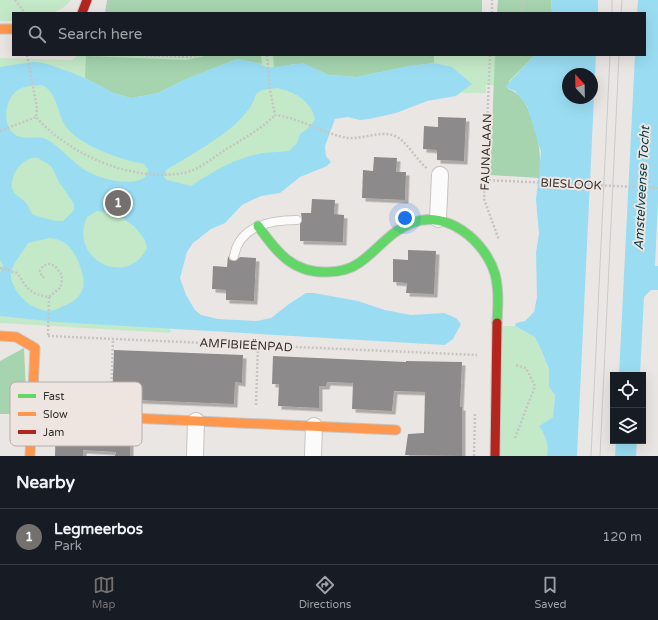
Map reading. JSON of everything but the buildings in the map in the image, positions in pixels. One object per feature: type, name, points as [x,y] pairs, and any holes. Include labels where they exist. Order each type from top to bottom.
[{"type":"street","points":[[82,12],[87,0]]},
{"type":"street","points":[[0,29],[12,29]]},
{"type":"street","points":[[438,219],[440,175]]},
{"type":"street","points":[[258,226],[270,243],[303,270],[326,272],[345,270],[360,262],[396,231],[409,223],[438,219],[458,227],[473,239],[492,264],[498,291],[494,456]]},
{"type":"street","points":[[0,336],[16,337],[35,348],[33,382]]},
{"type":"street","points":[[142,419],[396,430]]},
{"type":"street","points":[[195,456],[196,421]]},
{"type":"street","points":[[313,456],[314,426]]},
{"type":"street","points":[[30,446],[30,456]]},
{"type":"lane","points":[[234,256],[240,239],[258,226],[276,220],[297,220]]},
{"type":"path","points":[[15,0],[24,12]]},
{"type":"path","points":[[107,12],[109,0]]},
{"type":"path","points":[[492,0],[492,12]]},
{"type":"path","points":[[521,12],[524,0]]},
{"type":"path","points":[[27,56],[34,87],[37,108],[36,117]]},
{"type":"path","points":[[166,56],[194,56]]},
{"type":"path","points":[[267,56],[270,90],[275,115]]},
{"type":"path","name":"FAUNALAAN","points":[[490,56],[484,199],[500,242]]},
{"type":"path","points":[[36,117],[65,142],[94,159],[122,168],[143,172],[166,175],[184,173],[200,166],[250,136],[275,115],[293,118],[330,132],[355,138],[385,133],[394,135],[402,140],[420,162],[440,175]]},
{"type":"path","points":[[0,132],[36,117]]},
{"type":"path","name":"BIESLOOK","points":[[484,180],[658,188]]},
{"type":"path","points":[[46,277],[42,276],[40,271],[43,266],[48,264],[55,266],[62,275],[61,286],[49,299],[48,329]]},
{"type":"path","points":[[0,268],[17,273],[26,289],[39,296],[49,299]]},
{"type":"path","name":"AMFIBIEËNPAD","points":[[40,336],[477,355]]},
{"type":"path","points":[[111,382],[113,339]]},
{"type":"path","points":[[255,424],[258,346]]},
{"type":"path","points":[[477,348],[477,361]]},
{"type":"path","points":[[497,362],[526,368],[535,386],[512,446]]},
{"type":"green space","points":[[0,0],[71,0],[59,10],[52,12],[12,12],[12,21],[0,21]]},
{"type":"green space","points":[[107,0],[482,0],[482,12],[105,12]]},
{"type":"green space","points":[[498,0],[551,0],[552,12],[497,12]]},
{"type":"green space","points":[[77,56],[585,56],[574,68],[562,68],[562,86],[486,85],[486,93],[461,93],[470,85],[348,95],[277,184],[195,222],[168,261],[170,333],[0,323],[0,58],[72,60]]},
{"type":"green space","points":[[86,56],[186,60],[204,56],[261,56],[262,64],[237,59],[184,80],[158,93],[131,98],[113,93],[85,78]]},
{"type":"green space","points":[[273,56],[434,56],[434,63],[409,66],[357,77],[329,75],[309,66],[294,64],[274,68]]},
{"type":"green space","points":[[495,56],[534,56],[509,81],[508,89],[517,94],[525,103],[531,114],[540,155],[539,178],[490,175]]},
{"type":"green space","points":[[498,326],[515,326],[535,337],[549,369],[549,387],[555,395],[553,417],[539,426],[546,440],[547,456],[494,456]]},
{"type":"green space","points":[[24,348],[26,382],[10,382],[10,414],[0,414],[0,361]]},
{"type":"water","points":[[551,0],[598,0],[598,12],[552,12]]},
{"type":"water","name":"Amstelveense Tocht","points":[[638,0],[658,0],[658,200],[655,266],[658,266],[658,290],[651,290],[644,297],[640,372],[619,372],[635,56],[646,56],[646,12],[637,12]]},
{"type":"water","points":[[534,56],[596,56],[595,68],[562,68],[562,104],[594,104],[577,456],[547,456],[546,440],[539,426],[553,417],[555,395],[549,387],[549,369],[535,337],[515,326],[516,323],[525,321],[534,312],[537,297],[536,252],[539,234],[536,200],[541,152],[527,106],[515,91],[505,87]]},
{"type":"water","points":[[237,59],[257,63],[268,68],[303,63],[329,75],[357,77],[409,66],[434,63],[452,67],[472,84],[456,96],[427,101],[396,113],[360,120],[348,117],[335,119],[325,146],[326,156],[331,162],[327,166],[300,177],[280,193],[261,196],[242,205],[225,223],[211,229],[193,243],[187,252],[180,278],[186,295],[195,310],[201,315],[218,319],[257,321],[271,318],[306,293],[314,293],[358,301],[385,310],[411,315],[444,313],[456,318],[461,324],[453,339],[445,345],[57,322],[0,316],[0,273],[3,265],[0,260],[0,67],[33,62],[44,63],[73,73],[102,86],[113,93],[131,98],[158,93],[184,80]],"holes":[[[42,85],[47,88],[54,97],[62,120],[71,132],[89,145],[112,155],[144,164],[148,169],[145,177],[131,182],[122,182],[104,178],[88,172],[57,147],[43,138],[20,137],[13,133],[7,123],[6,111],[8,104],[10,99],[18,90],[27,86]],[[278,88],[288,91],[303,99],[312,111],[315,120],[300,134],[297,143],[289,151],[264,153],[235,161],[191,186],[167,180],[164,177],[166,170],[218,138],[231,128],[251,106],[256,94],[262,90]],[[31,158],[38,158],[51,166],[59,182],[74,204],[74,210],[63,221],[56,221],[33,215],[27,204],[16,195],[13,190],[12,183],[14,174],[27,160]],[[97,211],[117,214],[135,227],[145,240],[147,248],[138,260],[127,266],[114,267],[102,264],[92,256],[86,245],[83,232],[87,217]],[[49,238],[59,240],[70,248],[78,261],[83,278],[83,288],[80,294],[69,304],[49,311],[38,309],[27,303],[15,288],[11,275],[14,265],[28,243]]]},
{"type":"water","points":[[616,444],[637,444],[636,456],[615,456]]},
{"type":"tram line","points":[[612,0],[612,12]]},
{"type":"tram line","points":[[621,12],[622,0]]},
{"type":"tram line","points":[[591,456],[610,56]]},
{"type":"tram line","points":[[600,456],[619,56]]},
{"type":"traffic: fast","points":[[258,226],[279,252],[295,265],[304,269],[315,271],[336,272],[351,267],[366,258],[390,236],[412,223],[425,220],[438,220],[451,224],[474,240],[483,250],[490,262],[495,274],[497,286],[497,323]]},
{"type":"traffic: slow","points":[[0,29],[12,29]]},
{"type":"traffic: slow","points":[[0,336],[16,337],[35,348],[33,382]]},
{"type":"traffic: slow","points":[[142,418],[396,430]]},
{"type":"traffic: slow","points":[[30,446],[30,456]]},
{"type":"traffic: jam","points":[[82,12],[87,0]]},
{"type":"traffic: jam","points":[[495,456],[497,323]]},
{"type":"place","name":"Legmeerbos","points":[[118,203]]}]
